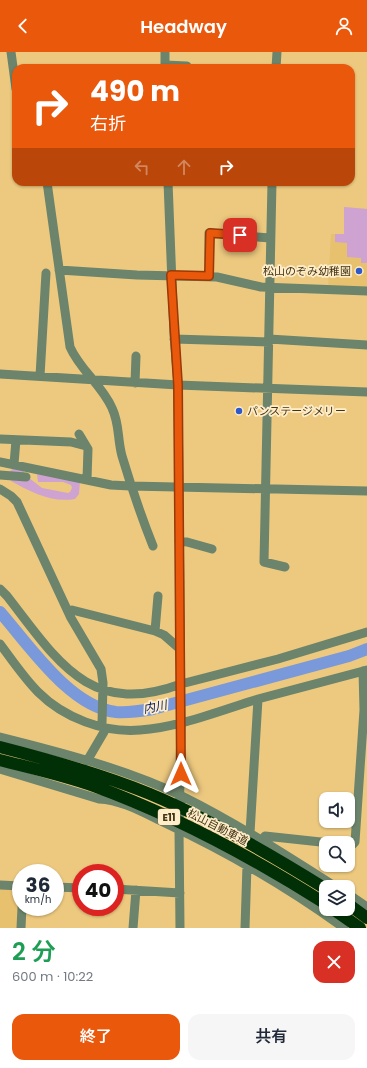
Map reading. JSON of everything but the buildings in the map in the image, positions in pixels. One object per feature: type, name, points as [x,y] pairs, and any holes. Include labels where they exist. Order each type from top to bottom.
[{"type":"highway","name":"松山自動車道","points":[[0,747],[56,761],[150,794],[214,824],[278,859],[319,885]]},
{"type":"highway","name":"松山自動車道","points":[[0,760],[93,786],[146,806],[210,836],[272,870],[319,900]]},
{"type":"highway","points":[[355,909],[367,918]]},
{"type":"highway","points":[[343,916],[360,928]]},
{"type":"street","points":[[11,52],[13,64]]},
{"type":"street","points":[[165,52],[165,64]]},
{"type":"street","points":[[276,64],[277,52]]},
{"type":"street","points":[[48,186],[70,348],[76,359],[111,406],[118,423],[120,447],[130,486],[152,546]]},
{"type":"street","points":[[168,186],[174,339],[178,385],[181,685],[181,796],[179,830],[180,928]]},
{"type":"street","points":[[272,186],[270,238],[271,288],[264,562],[285,567]]},
{"type":"street","points":[[209,276],[210,233],[270,238]]},
{"type":"street","points":[[59,270],[137,275],[209,276],[271,288],[367,291]]},
{"type":"street","points":[[40,376],[46,273]]},
{"type":"street","points":[[174,339],[367,345]]},
{"type":"street","points":[[135,383],[136,356]]},
{"type":"street","points":[[0,374],[135,383],[367,392]]},
{"type":"street","points":[[79,434],[84,440],[88,449],[87,480]]},
{"type":"street","points":[[0,439],[71,442],[86,446]]},
{"type":"street","points":[[14,464],[16,440]]},
{"type":"street","points":[[0,462],[87,480],[130,486],[367,491]]},
{"type":"street","points":[[0,476],[26,478]]},
{"type":"street","points":[[0,490],[11,496],[17,502],[68,611],[101,669],[103,691],[102,725],[104,732],[87,761]]},
{"type":"street","points":[[179,541],[212,549]]},
{"type":"street","points":[[0,589],[54,657],[72,673],[103,691],[126,695],[145,694],[181,685],[278,659],[367,632]]},
{"type":"street","points":[[155,630],[158,596]]},
{"type":"street","points":[[68,611],[72,610],[155,630],[164,635],[180,649]]},
{"type":"street","points":[[0,644],[38,692],[71,716],[102,725],[140,730],[181,721],[365,670],[364,710],[355,842]]},
{"type":"street","points":[[250,833],[258,699]]},
{"type":"street","points":[[0,737],[87,761],[181,796],[262,840],[325,880]]},
{"type":"street","points":[[0,769],[99,799],[109,800],[138,811],[213,845],[295,894],[344,928]]},
{"type":"street","points":[[262,840],[265,836],[319,842]]},
{"type":"street","points":[[245,928],[247,865]]},
{"type":"street","points":[[0,885],[12,886]]},
{"type":"street","points":[[124,889],[180,893]]},
{"type":"street","points":[[133,928],[136,890]]},
{"type":"street","points":[[355,899],[367,907]]},
{"type":"street","points":[[20,928],[21,916]]},
{"type":"shaded area","points":[[344,207],[367,209],[367,289],[328,287],[331,234],[344,234]]},
{"type":"shaded area","points":[[344,207],[367,209],[367,263],[361,263],[361,258],[347,257],[347,243],[335,242],[335,234],[344,234]]},
{"type":"shaded area","points":[[14,468],[24,470],[24,474],[42,488],[68,493],[72,488],[71,485],[63,482],[38,482],[37,474],[80,481],[79,494],[75,499],[66,500],[49,498],[34,493],[11,481],[10,471]]},
{"type":"shaded area","points":[[0,888],[12,890],[12,916],[17,916],[17,928],[0,928]]},
{"type":"waterway","name":"内川","points":[[0,612],[37,657],[67,687],[83,699],[99,708],[116,712],[153,709],[349,656],[367,649]]},
{"type":"place","name":"松山のぞみ幼稚園","points":[[359,271]]},
{"type":"place","name":"パンステージメリー","points":[[239,411]]},
{"type":"route","points":[[181,774],[178,385],[171,275],[209,276],[210,233],[240,235]]}]
